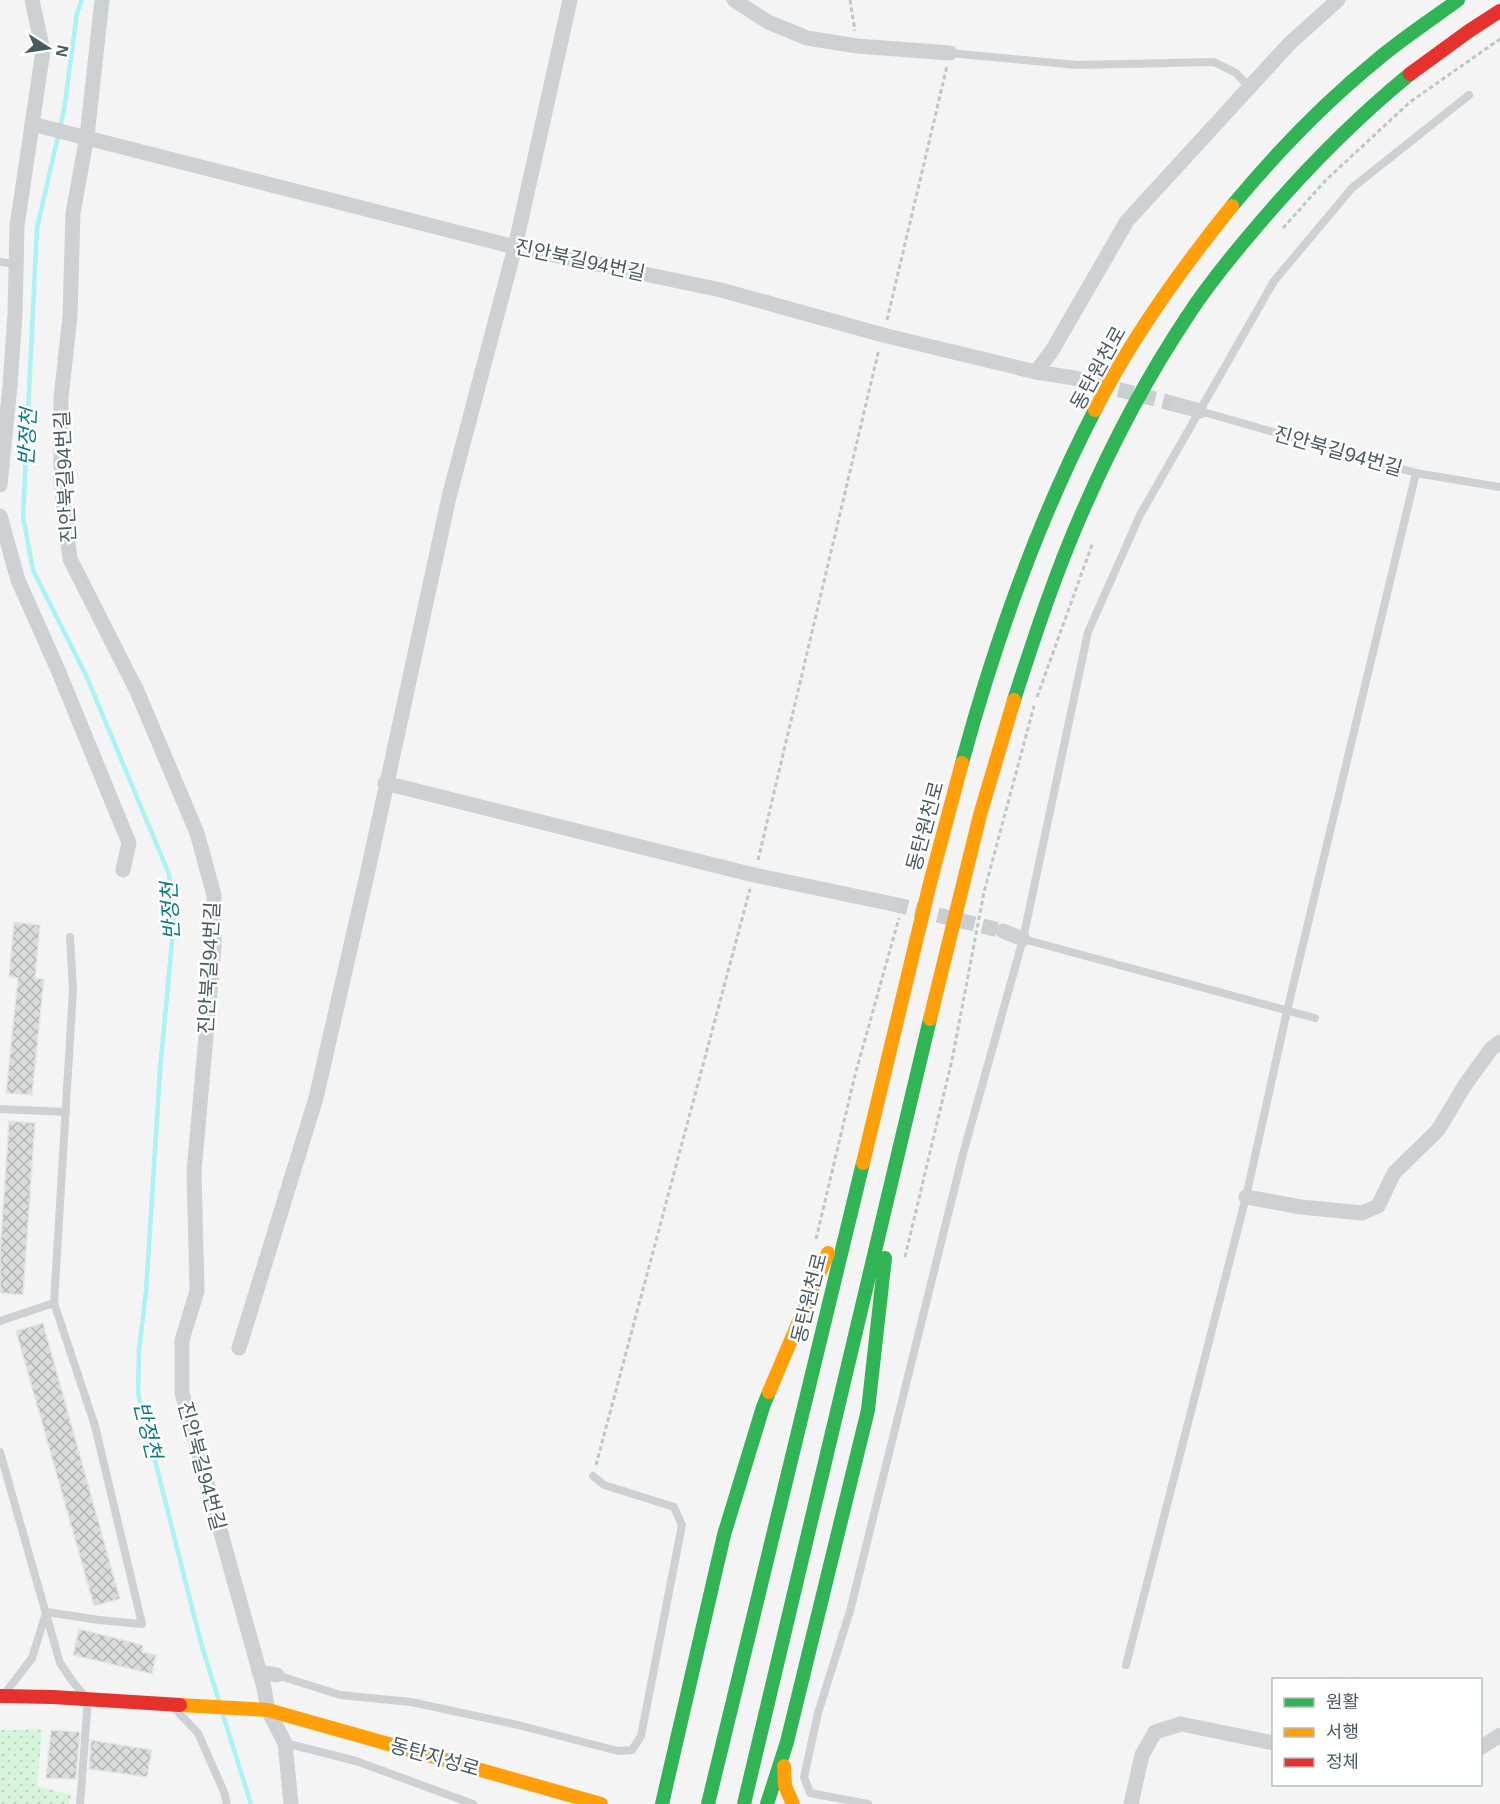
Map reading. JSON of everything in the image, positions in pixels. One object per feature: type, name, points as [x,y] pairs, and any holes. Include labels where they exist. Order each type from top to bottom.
[{"type":"main road","name":"동탄원천로","points":[[708,1804],[927,894],[968,736],[1006,618],[1033,546],[1096,408],[1137,336],[1180,273],[1230,208],[1280,151],[1366,69],[1458,0]]},
{"type":"main road","points":[[744,1804],[963,885],[991,775],[1053,581],[1115,441],[1154,371],[1187,317],[1240,247],[1294,183],[1337,139],[1379,101],[1429,61],[1500,11]]},
{"type":"main road","points":[[662,1804],[724,1535],[763,1407],[816,1284],[860,1171]]},
{"type":"main road","points":[[767,1804],[787,1743],[868,1410],[892,1177]]},
{"type":"main road","points":[[2,1696],[175,1705]]},
{"type":"main road","name":"동탄지성로","points":[[175,1705],[261,1709],[601,1804]]},
{"type":"main road","points":[[787,1743],[783,1771],[787,1796],[793,1804]]},
{"type":"street","points":[[0,485],[10,386],[17,226],[35,125],[43,51],[32,0]]},
{"type":"street","name":"진안북길94번길","points":[[102,0],[87,136],[73,213],[70,316],[61,398],[61,483],[70,559],[141,702],[197,833],[214,895],[214,947],[194,1171],[197,1291],[183,1340],[182,1393],[264,1688],[261,1709]]},
{"type":"street","points":[[239,1348],[316,1098],[449,497],[514,247],[570,0]]},
{"type":"street","points":[[734,0],[768,22],[807,38],[857,46],[950,53]]},
{"type":"street","points":[[1036,372],[1053,349],[1127,221],[1290,42],[1338,0]]},
{"type":"street","name":"진안북길94번길","points":[[35,125],[87,136],[514,247],[721,290],[883,335],[1036,372],[1074,378]]},
{"type":"street","name":"진안북길94번길","points":[[1178,405],[1200,411]]},
{"type":"street","points":[[0,516],[18,580],[58,670],[129,843],[123,870]]},
{"type":"street","points":[[385,783],[754,875],[893,904]]},
{"type":"street","points":[[1003,931],[1023,939]]},
{"type":"street","points":[[1246,1197],[1301,1207],[1362,1213],[1378,1206],[1394,1173],[1438,1130],[1491,1049],[1500,1042]]},
{"type":"street","points":[[259,1672],[277,1675]]},
{"type":"street","points":[[261,1709],[285,1743],[291,1804]]},
{"type":"street","points":[[1131,1804],[1142,1755],[1155,1732],[1181,1724],[1272,1743]]},
{"type":"street","points":[[1482,1747],[1500,1735]]},
{"type":"lane","points":[[950,53],[1077,65],[1214,62],[1236,73],[1249,87]]},
{"type":"lane","points":[[868,1804],[810,1793],[804,1778],[818,1713],[850,1611],[963,1154],[1023,939],[1088,632],[1140,515],[1274,281],[1352,188],[1469,95]]},
{"type":"lane","points":[[0,262],[16,264]]},
{"type":"lane","name":"진안북길94번길","points":[[1200,411],[1416,473],[1500,487]]},
{"type":"lane","points":[[1126,1665],[1246,1197],[1287,1011],[1416,473]]},
{"type":"lane","points":[[47,1612],[99,1620],[142,1623],[95,1426],[54,1303],[73,990],[70,937]]},
{"type":"lane","points":[[1023,939],[1316,1018]]},
{"type":"lane","points":[[0,1109],[66,1112]]},
{"type":"lane","points":[[0,1321],[54,1303]]},
{"type":"lane","points":[[0,1452],[60,1663],[88,1700],[80,1804]]},
{"type":"lane","points":[[264,1688],[277,1675],[340,1695],[411,1702],[518,1725],[618,1751],[632,1750],[641,1736],[682,1525],[674,1507],[604,1485],[593,1476]]},
{"type":"lane","points":[[2,1696],[32,1658],[47,1612]]},
{"type":"lane","points":[[175,1705],[198,1733],[227,1804]]},
{"type":"lane","points":[[285,1743],[356,1761],[473,1804]]},
{"type":"path","points":[[850,0],[857,46]]},
{"type":"path","points":[[593,1476],[754,875],[950,53]]},
{"type":"green space","points":[[42,1729],[37,1786],[72,1795],[68,1804],[0,1804],[0,1730]]},
{"type":"building","points":[[14,922],[40,925],[35,978],[44,979],[32,1095],[6,1093],[18,978],[9,977]]},
{"type":"building","points":[[9,1121],[35,1123],[23,1295],[0,1293],[0,1253]]},
{"type":"building","points":[[43,1323],[120,1599],[94,1606],[16,1331]]},
{"type":"building","points":[[79,1629],[143,1645],[142,1652],[156,1655],[152,1674],[73,1655]]},
{"type":"building","points":[[51,1730],[80,1732],[76,1779],[46,1778]]},
{"type":"building","points":[[91,1740],[152,1750],[147,1777],[89,1769]]},
{"type":"waterway","name":"반정천","points":[[82,0],[77,13],[64,110],[37,228],[23,516],[33,570],[86,675],[169,874],[174,920],[160,1071],[146,1292],[139,1350],[138,1393],[201,1643],[219,1701]]},
{"type":"waterway","name":"반정천","points":[[223,1715],[251,1804]]},
{"type":"tunnel","points":[[1074,378],[1178,405]]},
{"type":"tunnel","points":[[893,904],[1003,931]]},
{"type":"traffic: fast","points":[[1232,206],[1283,148],[1357,76],[1458,0]]},
{"type":"traffic: fast","points":[[1014,700],[1055,579],[1084,508],[1131,410],[1172,340],[1216,276],[1285,194],[1345,132],[1410,74]]},
{"type":"traffic: fast","points":[[962,763],[1003,627],[1019,583],[1054,495],[1095,410]]},
{"type":"traffic: fast","points":[[744,1804],[930,1019]]},
{"type":"traffic: fast","points":[[708,1804],[863,1163]]},
{"type":"traffic: fast","points":[[767,1804],[787,1742],[868,1410],[885,1258]]},
{"type":"traffic: fast","points":[[662,1804],[724,1535],[769,1392]]},
{"type":"traffic: slow","points":[[1095,410],[1125,356],[1158,304],[1232,206]]},
{"type":"traffic: slow","points":[[930,1019],[980,815],[1014,700]]},
{"type":"traffic: slow","points":[[863,1163],[930,883],[962,763]]},
{"type":"traffic: slow","points":[[769,1392],[828,1253]]},
{"type":"traffic: slow","points":[[180,1705],[268,1710],[601,1804]]},
{"type":"traffic: slow","points":[[784,1766],[785,1786],[793,1804]]},
{"type":"traffic: jam","points":[[1410,74],[1500,11]]},
{"type":"traffic: jam","points":[[0,1696],[180,1705]]}]
